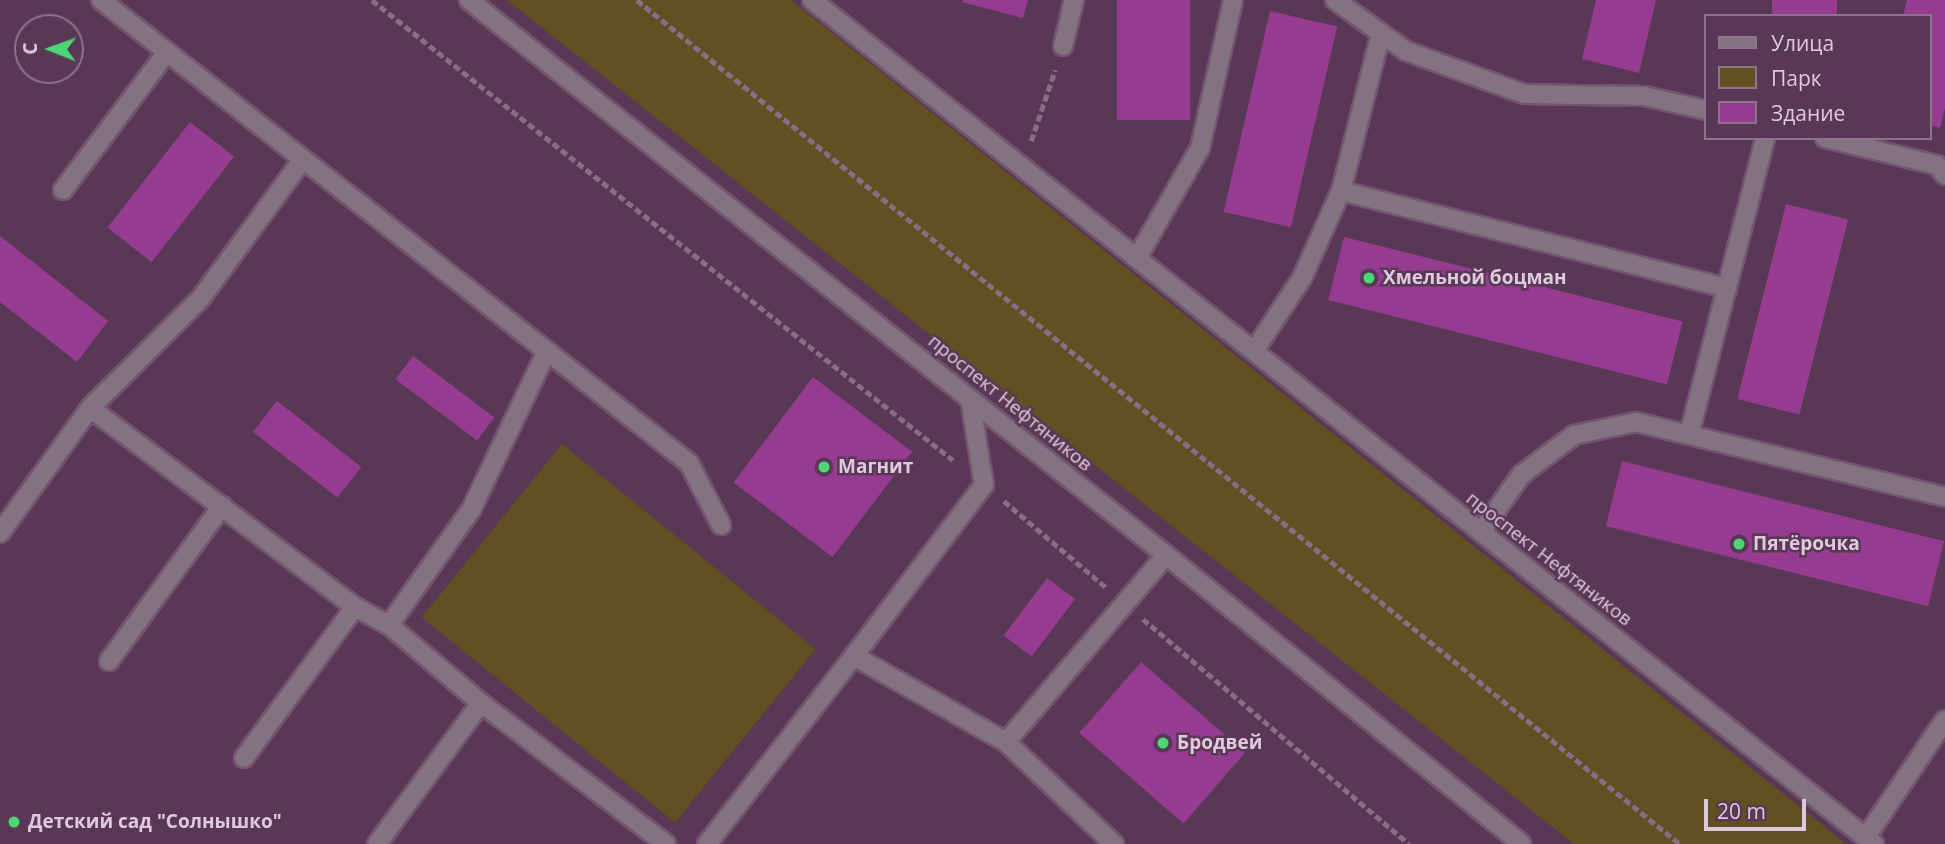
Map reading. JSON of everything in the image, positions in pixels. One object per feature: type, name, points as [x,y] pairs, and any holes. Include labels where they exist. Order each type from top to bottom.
[{"type":"street","points":[[101,0],[689,463],[721,525]]},
{"type":"street","name":"проспект Нефтяников","points":[[469,0],[1166,555],[1521,844]]},
{"type":"street","name":"проспект Нефтяников","points":[[812,0],[832,6],[1023,167],[1870,841]]},
{"type":"street","points":[[1063,46],[1074,0]]},
{"type":"street","points":[[1137,258],[1200,148],[1233,0]]},
{"type":"street","points":[[1335,0],[1406,51],[1524,94],[1644,96],[1703,110]]},
{"type":"street","points":[[1254,351],[1302,278],[1341,191],[1381,33]]},
{"type":"street","points":[[63,190],[167,52]]},
{"type":"street","points":[[1689,435],[1764,140]]},
{"type":"street","points":[[1834,140],[1937,164],[1945,174]]},
{"type":"street","points":[[0,533],[90,408],[201,298],[303,159]]},
{"type":"street","points":[[1341,191],[1727,288]]},
{"type":"street","points":[[389,625],[472,508],[547,351]]},
{"type":"street","points":[[717,841],[984,485],[970,399]]},
{"type":"street","points":[[90,408],[355,607],[389,625],[481,703],[666,844]]},
{"type":"street","points":[[1481,532],[1521,475],[1574,435],[1636,422],[1945,497]]},
{"type":"street","points":[[109,661],[222,506]]},
{"type":"street","points":[[1006,742],[1166,555]]},
{"type":"street","points":[[244,758],[355,607]]},
{"type":"street","points":[[854,656],[1006,742],[1114,844]]},
{"type":"street","points":[[377,844],[481,703]]},
{"type":"street","points":[[1870,841],[1945,720]]},
{"type":"path","points":[[372,0],[984,485],[1409,844]]},
{"type":"path","points":[[636,0],[1679,844]]},
{"type":"path","points":[[1023,167],[1063,46]]},
{"type":"green space","points":[[507,0],[791,0],[1846,844],[1574,844]]},
{"type":"green space","points":[[562,444],[815,649],[675,822],[422,617]]},
{"type":"building","points":[[1028,0],[1023,18],[962,2]]},
{"type":"building","points":[[1117,0],[1190,0],[1190,120],[1117,120]]},
{"type":"building","points":[[1596,0],[1656,0],[1639,73],[1582,59]]},
{"type":"building","points":[[1772,0],[1837,0],[1837,14],[1772,14]]},
{"type":"building","points":[[1907,0],[1945,0],[1945,108],[1940,128],[1931,126],[1931,14],[1904,14]]},
{"type":"building","points":[[1270,11],[1337,27],[1291,227],[1224,212]]},
{"type":"building","points":[[190,122],[234,156],[152,262],[108,228]]},
{"type":"building","points":[[1786,204],[1848,219],[1799,415],[1737,399]]},
{"type":"building","points":[[0,236],[108,321],[77,362],[0,302]]},
{"type":"building","points":[[1344,237],[1683,321],[1667,384],[1328,300]]},
{"type":"building","points":[[413,356],[494,417],[477,441],[396,379]]},
{"type":"building","name":"Магнит","points":[[813,377],[912,452],[833,557],[734,482]]},
{"type":"building","points":[[277,401],[361,467],[337,498],[253,432]]},
{"type":"building","points":[[1622,461],[1944,541],[1928,606],[1606,526]]},
{"type":"building","points":[[1047,578],[1075,599],[1032,657],[1004,636]]},
{"type":"building","name":"Бродвей","points":[[1141,662],[1245,753],[1183,823],[1079,733]]},
{"type":"place","name":"Хмельной боцман","points":[[1369,278]]},
{"type":"place","name":"Магнит","points":[[824,467]]},
{"type":"place","name":"Пятёрочка","points":[[1739,544]]},
{"type":"place","name":"Бродвей","points":[[1163,743]]},
{"type":"place","name":"Детский сад \"Солнышко\"","points":[[14,822]]}]
